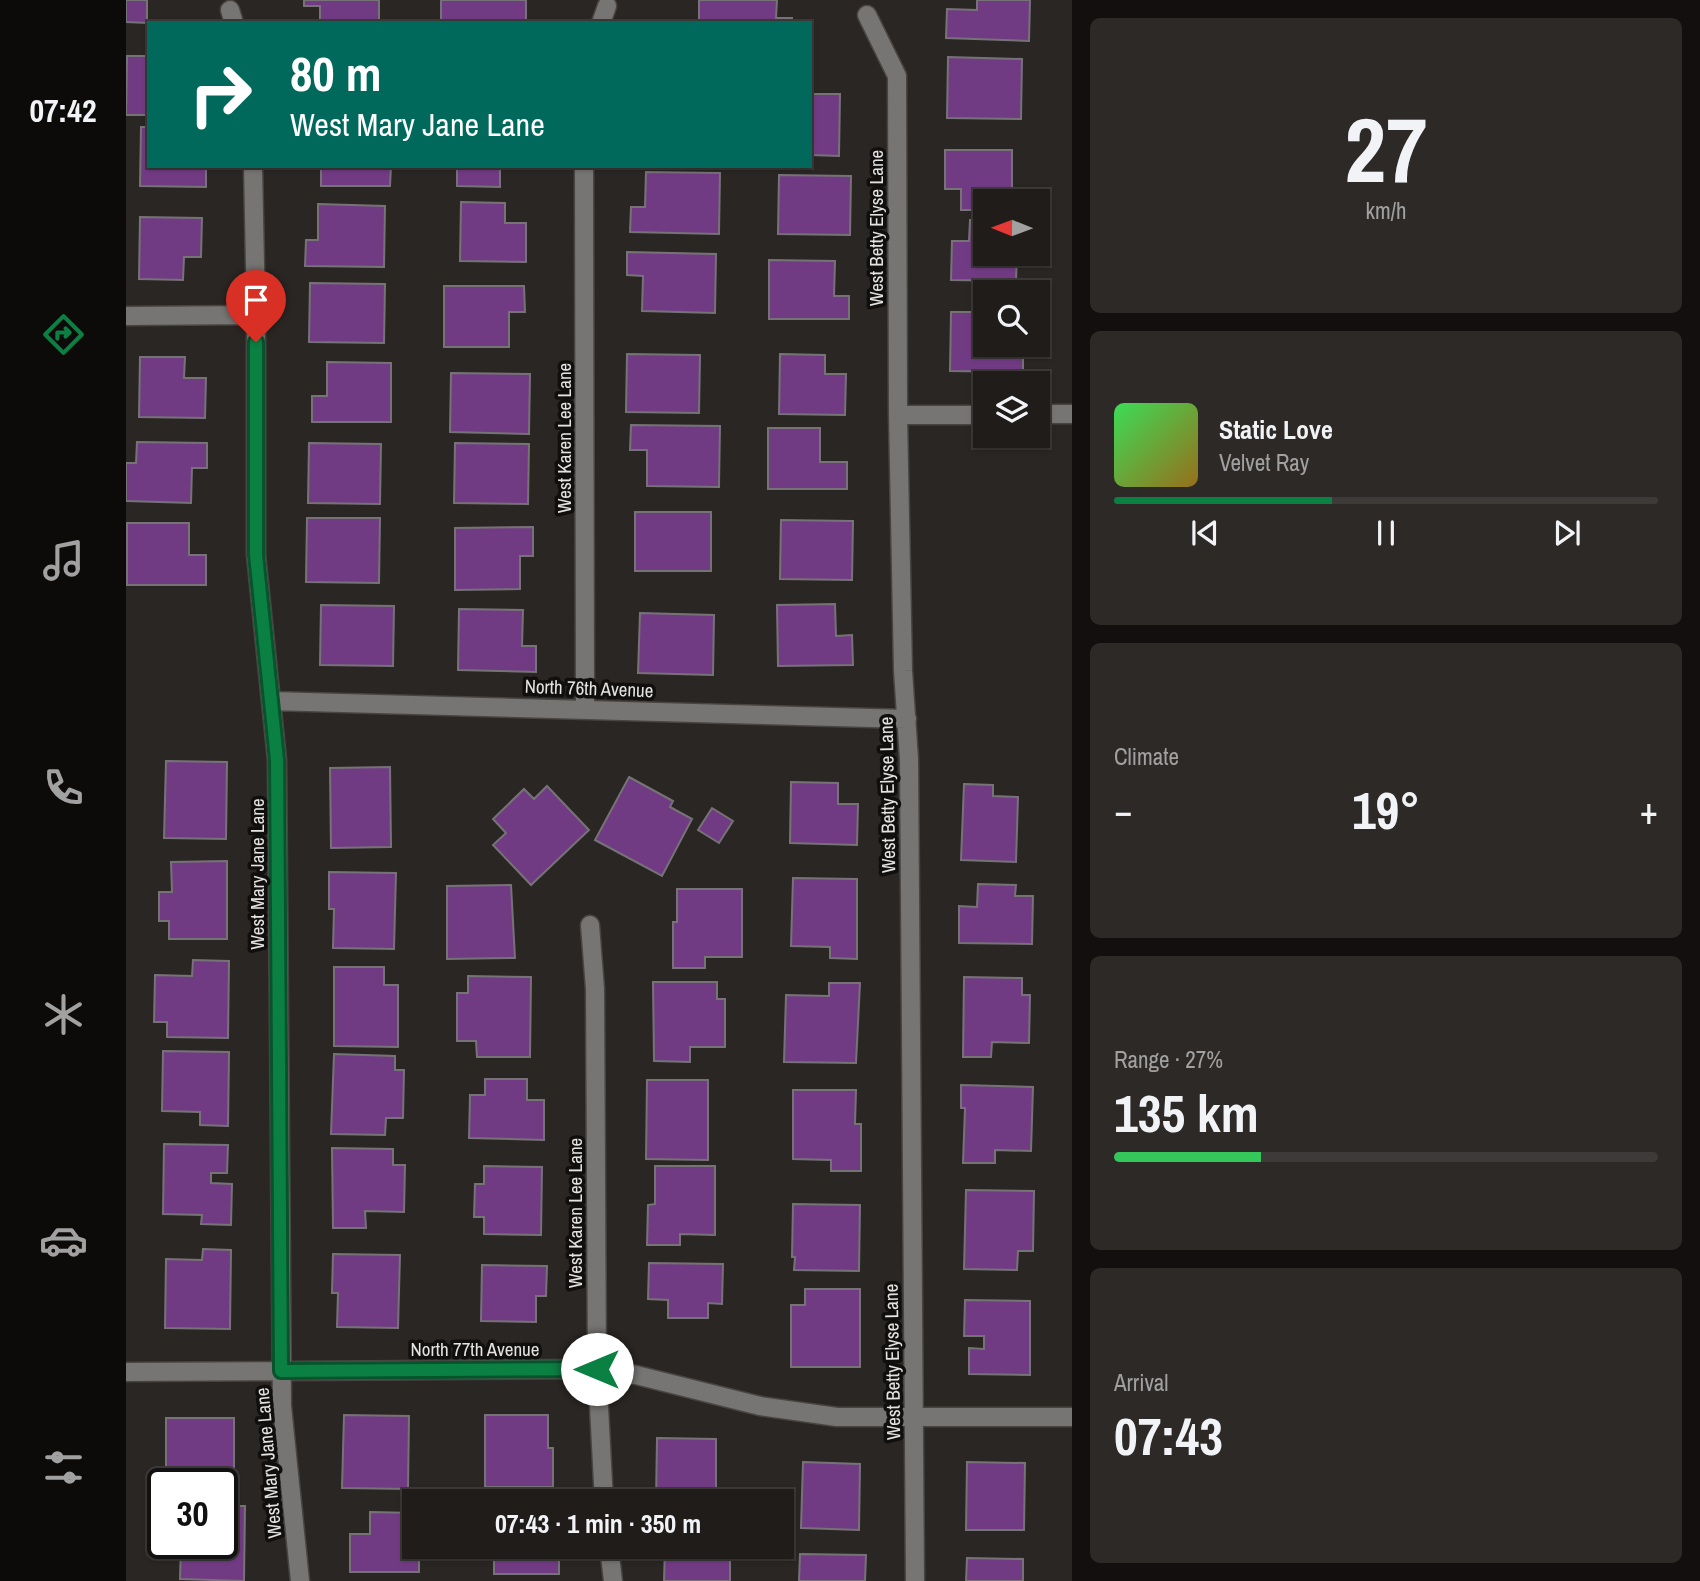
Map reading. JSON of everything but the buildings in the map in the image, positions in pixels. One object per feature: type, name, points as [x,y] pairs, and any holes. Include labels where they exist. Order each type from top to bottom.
[{"type":"street","name":"West Betty Elyse Lane","points":[[867,15],[897,76],[902,671],[909,759],[915,1581]]},
{"type":"street","name":"West Mary Jane Lane","points":[[253,168],[256,555],[277,760],[282,1406],[300,1581]]},
{"type":"street","name":"West Karen Lee Lane","points":[[584,168],[585,709]]},
{"type":"street","points":[[126,316],[256,315]]},
{"type":"street","points":[[1050,414],[1072,414]]},
{"type":"street","points":[[898,415],[973,415]]},
{"type":"street","name":"North 76th Avenue","points":[[271,701],[907,719]]},
{"type":"street","name":"West Karen Lee Lane","points":[[590,925],[595,989],[597,1369],[603,1489]]},
{"type":"street","name":"North 77th Avenue","points":[[126,1373],[597,1369],[636,1375],[797,1413],[837,1417],[1072,1417]]},
{"type":"street","points":[[610,1559],[613,1581]]},
{"type":"route","points":[[256,342],[256,555],[277,760],[281,1371],[597,1369]]}]
